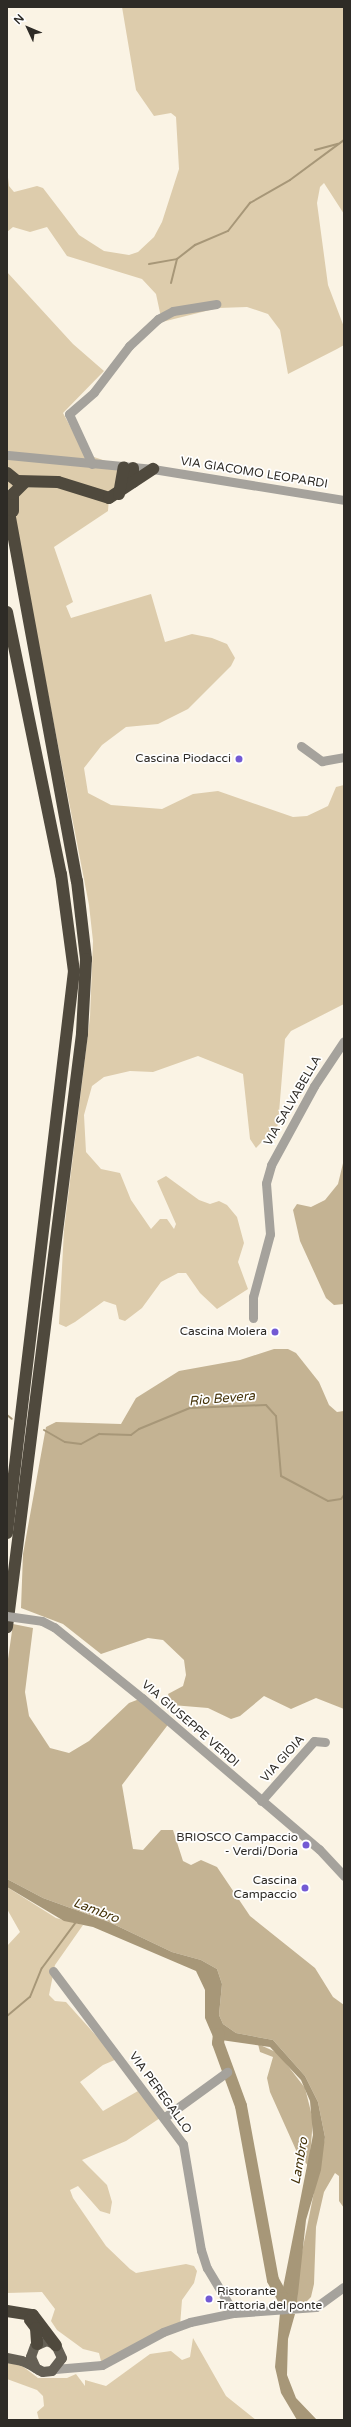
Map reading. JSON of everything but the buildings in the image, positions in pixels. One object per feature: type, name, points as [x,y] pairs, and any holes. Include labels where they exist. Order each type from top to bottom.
[{"type":"highway","points":[[129,468],[133,482]]},
{"type":"highway","points":[[119,494],[129,468]]},
{"type":"highway","points":[[7,473],[13,480],[25,482],[58,482],[109,498],[119,494],[133,482],[156,470]]},
{"type":"highway","points":[[23,584],[22,560],[12,499],[15,489],[25,482]]},
{"type":"highway","points":[[7,501],[77,881],[86,959],[80,1049],[7,1627]]},
{"type":"highway","points":[[7,612],[62,881],[74,971],[9,1502],[7,1534]]},
{"type":"highway","points":[[7,2311],[33,2315],[59,2349]]},
{"type":"highway","points":[[7,2316],[30,2320],[36,2328],[35,2347]]},
{"type":"main road","points":[[46,2341],[59,2349],[55,2369],[48,2372],[7,2358],[46,2341]]},
{"type":"main road","points":[[35,2347],[32,2361],[36,2368]]},
{"type":"street","points":[[92,464],[69,414],[94,392],[129,346],[158,319],[173,311],[216,304]]},
{"type":"street","name":"VIA GIACOMO LEOPARDI","points":[[8,456],[156,470],[344,500]]},
{"type":"street","points":[[301,746],[322,761],[344,757]]},
{"type":"street","name":"VIA SALVABELLA","points":[[253,1318],[253,1297],[270,1234],[266,1183],[271,1165],[314,1086],[344,1041]]},
{"type":"street","name":"VIA GIUSEPPE VERDI","points":[[7,1616],[42,1622],[54,1627],[85,1651],[319,1849],[344,1876]]},
{"type":"street","name":"VIA GIOIA","points":[[261,1800],[314,1741],[325,1742]]},
{"type":"street","name":"VIA PEREGALLO","points":[[53,1971],[165,2117],[183,2144],[207,2268],[234,2313]]},
{"type":"street","points":[[165,2117],[227,2072]]},
{"type":"street","points":[[55,2369],[88,2369],[117,2358],[163,2332],[234,2313],[280,2308],[307,2309],[322,2304],[344,2287]]},
{"type":"street","points":[[59,2349],[88,2369]]},
{"type":"shaded area","points":[[122,7],[344,7],[344,214],[324,183],[320,187],[317,203],[328,285],[344,327],[344,345],[288,374],[280,330],[268,314],[247,307],[218,308],[162,322],[156,294],[142,279],[67,256],[47,227],[30,232],[13,227],[7,232],[7,169],[9,186],[14,192],[37,186],[43,188],[79,235],[104,251],[129,255],[138,252],[154,237],[162,222],[179,169],[176,117],[171,113],[154,116],[136,90]]},
{"type":"shaded area","points":[[7,272],[73,344],[104,371],[63,413],[85,454],[124,467],[109,498],[108,511],[54,547],[73,602],[66,606],[71,618],[151,594],[165,642],[192,634],[212,638],[227,644],[235,658],[231,666],[188,709],[158,724],[126,727],[102,745],[84,768],[88,793],[111,805],[162,809],[193,794],[218,791],[293,817],[307,816],[328,806],[336,787],[344,785],[344,1004],[291,1031],[285,1039],[278,1125],[256,1148],[250,1139],[243,1074],[198,1056],[153,1072],[130,1071],[104,1077],[92,1086],[84,1115],[86,1152],[101,1169],[120,1173],[131,1200],[151,1229],[160,1219],[167,1219],[174,1229],[176,1224],[157,1181],[166,1176],[199,1200],[210,1204],[219,1201],[227,1205],[237,1217],[244,1243],[238,1262],[248,1289],[217,1309],[200,1293],[186,1273],[178,1273],[161,1282],[142,1308],[125,1321],[119,1319],[116,1305],[104,1301],[66,1327],[59,1324],[64,1230],[90,1017],[93,941],[89,905],[7,482]]},
{"type":"shaded area","points":[[344,1159],[344,1304],[334,1305],[326,1298],[300,1241],[293,1210],[297,1204],[311,1207],[325,1200],[338,1184]]},
{"type":"shaded area","points":[[274,1349],[288,1349],[296,1353],[319,1382],[329,1405],[337,1412],[344,1411],[344,1709],[316,1698],[291,1709],[264,1696],[240,1716],[231,1719],[208,1708],[172,1705],[168,1694],[183,1686],[186,1675],[184,1660],[163,1640],[148,1638],[101,1654],[63,1624],[21,1608],[23,1554],[46,1427],[56,1422],[121,1424],[136,1398],[179,1371],[240,1360]]},
{"type":"shaded area","points":[[13,1624],[33,1628],[25,1692],[29,1716],[50,1748],[69,1753],[89,1741],[129,1703],[142,1698],[170,1722],[122,1785],[133,1849],[143,1850],[161,1830],[173,1830],[183,1861],[191,1865],[201,1860],[217,1867],[250,1916],[315,1968],[333,1997],[344,2005],[344,2208],[339,2201],[339,2176],[335,2173],[324,2192],[316,2227],[314,2284],[311,2297],[305,2303],[297,2303],[299,2267],[325,2137],[318,2102],[305,2076],[273,2040],[236,2033],[223,2024],[219,2015],[222,1984],[217,1969],[201,1960],[172,1952],[109,1922],[43,1898],[7,1879],[7,1666]]},
{"type":"shaded area","points":[[7,1879],[43,1898],[109,1922],[172,1952],[201,1960],[217,1969],[222,1984],[219,2015],[223,2024],[236,2033],[273,2040],[305,2076],[318,2102],[325,2137],[321,2170],[306,2220],[297,2303],[280,2303],[313,2135],[310,2101],[301,2080],[270,2047],[214,2039],[205,2018],[205,1990],[196,1971],[93,1927],[64,1921],[7,1887]]},
{"type":"shaded area","points":[[7,1887],[56,1918],[83,1925],[55,1965],[49,1995],[55,2001],[66,2002],[117,2059],[103,2065],[80,2082],[103,2111],[138,2091],[160,2118],[126,2141],[82,2160],[107,2185],[112,2202],[110,2214],[100,2211],[78,2186],[70,2190],[73,2198],[106,2246],[136,2273],[186,2264],[194,2266],[197,2271],[194,2283],[182,2300],[180,2326],[102,2365],[99,2353],[83,2349],[57,2330],[51,2321],[55,2309],[42,2292],[7,2293],[7,1946],[20,1932],[7,1909]]},
{"type":"shaded area","points":[[258,2044],[278,2053],[305,2088],[313,2120],[309,2167],[296,2150],[270,2092],[267,2078],[273,2057],[260,2052]]},
{"type":"shaded area","points":[[280,2313],[295,2314],[288,2339],[287,2375],[296,2398],[317,2420],[297,2420],[281,2393],[275,2367]]},
{"type":"shaded area","points":[[193,2338],[226,2396],[256,2420],[39,2420],[37,2412],[44,2406],[43,2396],[37,2390],[7,2379],[7,2363],[21,2365],[38,2378],[67,2378],[76,2374],[85,2386],[85,2380],[106,2386],[150,2354],[171,2351],[182,2360],[190,2357]]},
{"type":"waterway","points":[[149,264],[177,259],[195,245],[228,231],[250,203],[290,180],[344,140]]},
{"type":"waterway","points":[[315,150],[338,144]]},
{"type":"waterway","points":[[171,283],[177,259]]},
{"type":"waterway","name":"Rio Bevera","points":[[44,1430],[65,1442],[81,1444],[99,1434],[131,1435],[139,1429],[190,1408],[266,1405],[276,1416],[281,1476],[328,1501],[341,1499],[344,1495]]},
{"type":"waterway","name":"Rio Bevera","points":[[7,1415],[12,1419]]},
{"type":"waterway","points":[[7,2016],[30,1997],[42,1968],[76,1922]]},
{"type":"waterway","name":"Lambro","points":[[219,2034],[218,2043],[241,2106],[273,2280],[283,2298],[290,2302]]},
{"type":"place","name":"Cascina Piodacci","points":[[239,759]]},
{"type":"place","name":"Cascina Molera","points":[[275,1332]]},
{"type":"place","name":"BRIOSCO Campaccio - Verdi/Doria","points":[[306,1845]]},
{"type":"place","name":"Cascina Campaccio","points":[[305,1888]]},
{"type":"place","name":"Ristorante Trattoria del ponte","points":[[209,2299]]}]
